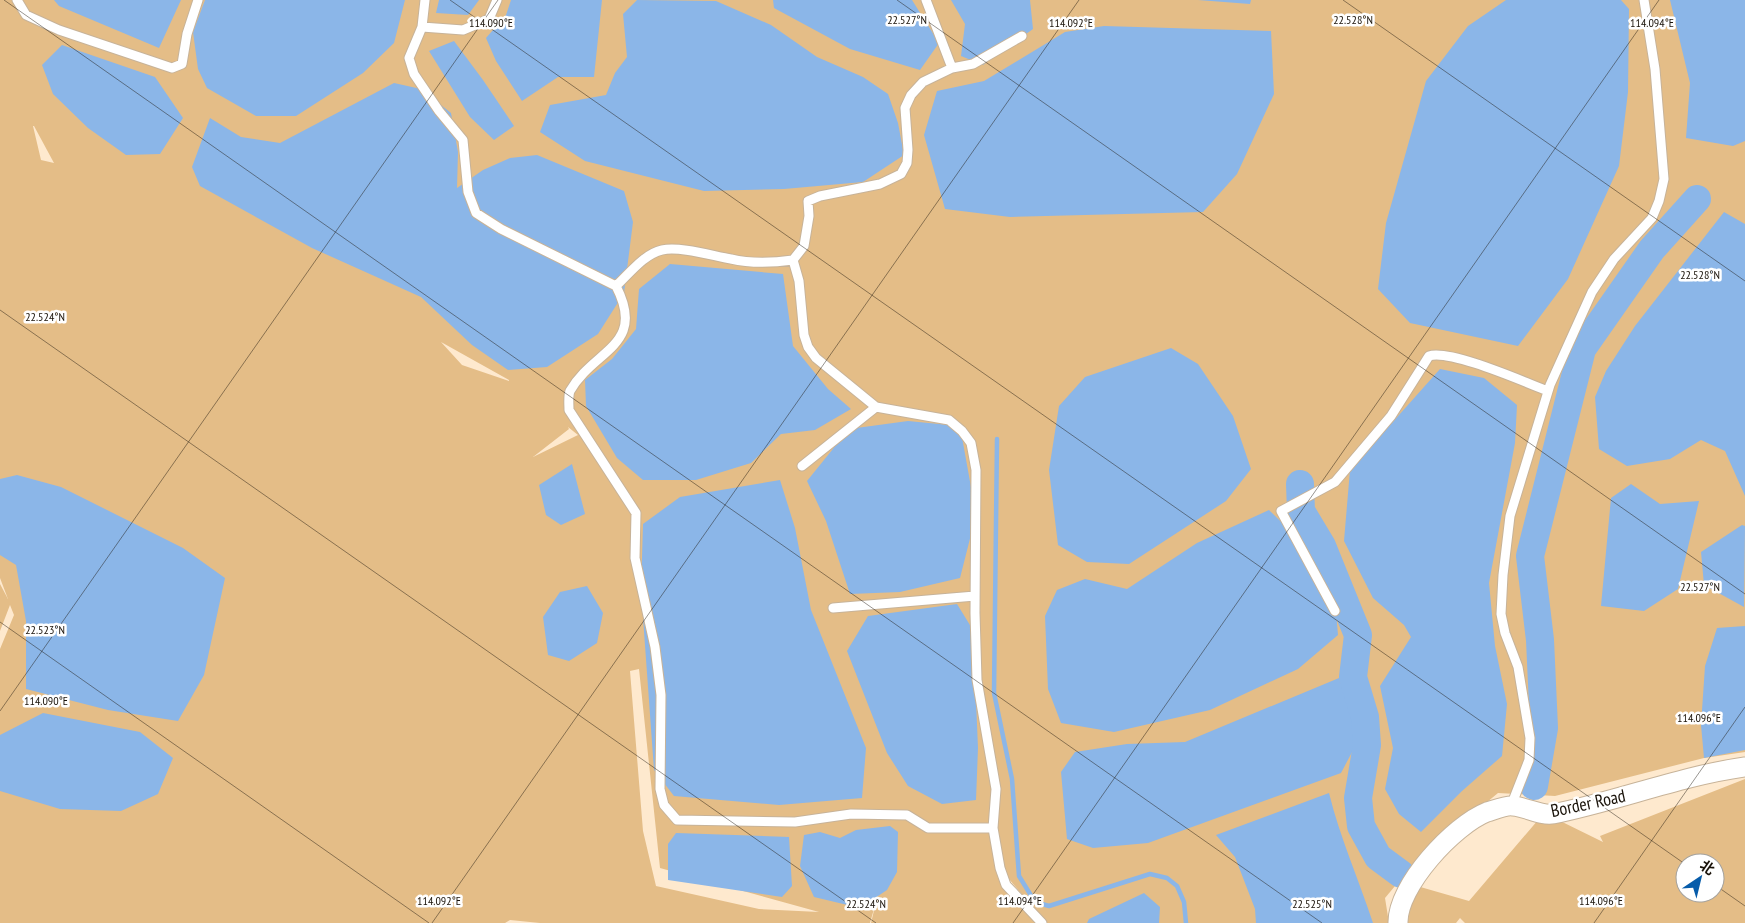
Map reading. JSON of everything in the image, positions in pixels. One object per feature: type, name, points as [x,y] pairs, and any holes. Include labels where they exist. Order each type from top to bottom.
[{"type":"street","name":"Border Road","points":[[1398,923],[1398,914],[1410,884],[1463,825],[1487,812],[1511,806],[1551,814],[1709,773],[1745,767]]},
{"type":"lane","points":[[17,0],[26,15],[51,26],[172,68],[182,64],[187,34],[198,0]]},
{"type":"lane","points":[[426,0],[422,27],[409,58],[414,74],[439,111],[463,140],[468,192],[476,213],[501,229],[616,286],[622,296],[627,322],[613,349],[596,361],[569,392],[569,410],[636,513],[635,558],[655,647],[661,695],[660,789],[664,804],[677,820],[796,822],[851,814],[907,815],[928,828],[993,828]]},
{"type":"lane","points":[[422,27],[463,30],[489,18],[497,0]]},
{"type":"lane","points":[[926,0],[952,68]]},
{"type":"lane","points":[[1511,806],[1529,760],[1530,738],[1518,668],[1505,633],[1501,614],[1503,574],[1510,516],[1548,391],[1592,292],[1614,259],[1652,218],[1659,201],[1664,179],[1655,69],[1644,0]]},
{"type":"lane","points":[[616,286],[646,258],[662,250],[707,252],[730,259],[752,262],[773,263],[793,260],[804,246],[809,216],[808,201],[820,196],[880,184],[901,174],[907,163],[908,150],[905,108],[911,95],[923,82],[952,68],[973,64],[1022,36]]},
{"type":"lane","points":[[793,260],[799,281],[804,335],[808,347],[816,358],[876,407],[949,420],[962,431],[971,443],[976,470],[975,596],[977,680],[996,788],[993,828],[1000,868],[1006,885],[1042,923]]},
{"type":"lane","points":[[1335,610],[1281,511],[1335,482],[1392,416],[1429,356],[1438,353],[1454,357],[1548,391]]},
{"type":"lane","points":[[802,466],[876,407]]},
{"type":"lane","points":[[833,608],[975,596]]},
{"type":"shaded area","points":[[0,0],[1745,0],[1745,752],[1704,758],[1555,796],[1498,793],[1415,862],[1385,898],[1389,923],[1046,923],[1004,873],[1025,906],[1042,923],[871,923],[877,898],[870,923],[540,923],[510,920],[505,923],[0,923],[0,649],[14,615],[10,605],[0,631],[0,584],[8,599],[0,578]],"holes":[[[33,126],[54,163],[41,160]],[[441,342],[509,381],[462,365]],[[568,427],[578,435],[533,457],[569,429]],[[639,669],[660,868],[819,912],[759,909],[656,886],[643,831],[630,671]]]},
{"type":"shaded area","points":[[1745,779],[1745,923],[1465,923],[1460,918],[1456,923],[1405,923],[1410,884],[1469,901],[1544,813],[1603,842],[1600,836]]},
{"type":"water","points":[[54,0],[181,0],[159,48],[59,6]]},
{"type":"water","points":[[205,0],[405,0],[394,43],[363,73],[296,116],[256,116],[207,88],[198,69],[193,32]]},
{"type":"water","points":[[439,0],[479,0],[468,15],[436,13]]},
{"type":"water","points":[[511,0],[602,0],[594,77],[558,77],[522,101],[496,61],[486,38],[506,15]]},
{"type":"water","points":[[637,0],[716,1],[771,25],[817,57],[863,77],[888,94],[898,123],[904,155],[863,182],[784,189],[704,191],[585,161],[540,132],[550,105],[606,95],[615,73],[627,57],[623,14]]},
{"type":"water","points":[[773,0],[912,0],[939,43],[920,70],[850,49],[774,8]]},
{"type":"water","points":[[951,0],[1030,0],[1033,29],[983,65],[961,56],[965,24]]},
{"type":"water","points":[[1198,0],[1251,0],[1250,4]]},
{"type":"water","points":[[1506,0],[1621,0],[1629,9],[1628,92],[1619,166],[1568,279],[1518,346],[1410,323],[1378,289],[1386,223],[1426,81],[1468,26]]},
{"type":"water","points":[[1670,0],[1745,0],[1745,141],[1733,146],[1686,138],[1690,83]]},
{"type":"water","points":[[1104,26],[1271,31],[1274,94],[1237,174],[1203,212],[1010,217],[945,209],[924,135],[937,91],[984,81],[1065,32]]},
{"type":"water","points":[[454,41],[514,126],[494,140],[470,117],[429,51]]},
{"type":"water","points":[[62,45],[155,77],[183,118],[160,154],[126,155],[88,128],[53,94],[42,65]]},
{"type":"water","points":[[394,83],[421,89],[451,113],[458,152],[457,188],[483,170],[510,158],[537,155],[624,191],[633,222],[624,293],[598,334],[547,367],[508,370],[472,345],[421,297],[312,248],[200,186],[192,167],[210,118],[241,137],[280,143]]},
{"type":"water","points":[[1724,212],[1745,224],[1745,496],[1725,451],[1701,440],[1670,459],[1627,466],[1599,449],[1595,397],[1606,371],[1635,326]]},
{"type":"water","points":[[670,264],[783,274],[793,346],[828,389],[851,409],[815,430],[781,434],[751,463],[696,480],[643,480],[617,458],[586,406],[585,380],[612,359],[636,329],[639,289]]},
{"type":"water","points":[[1171,348],[1198,364],[1233,416],[1251,469],[1226,501],[1129,564],[1087,562],[1058,545],[1049,470],[1059,406],[1085,377]]},
{"type":"water","points":[[1440,369],[1484,378],[1517,405],[1515,443],[1489,583],[1495,646],[1507,704],[1502,756],[1462,791],[1421,832],[1399,814],[1385,789],[1393,748],[1380,686],[1411,637],[1404,625],[1373,598],[1344,541],[1350,470]]},
{"type":"water","points":[[908,421],[960,426],[976,515],[960,578],[900,592],[850,594],[826,521],[807,481],[849,429]]},
{"type":"water","points":[[572,464],[585,514],[561,525],[546,515],[539,485]]},
{"type":"water","points":[[17,475],[61,487],[183,548],[225,578],[204,675],[178,721],[108,710],[26,689],[26,621],[16,565],[0,555],[0,479]]},
{"type":"water","points":[[780,480],[795,528],[811,610],[866,748],[862,798],[779,805],[674,796],[654,770],[641,590],[643,524],[680,497]]},
{"type":"water","points":[[1631,484],[1660,504],[1699,501],[1678,589],[1644,611],[1601,606],[1611,498]]},
{"type":"water","points":[[1269,510],[1303,543],[1335,599],[1338,635],[1298,669],[1210,710],[1114,732],[1061,723],[1048,689],[1045,616],[1057,590],[1085,579],[1127,589],[1197,543]]},
{"type":"water","points":[[1742,525],[1745,526],[1744,607],[1704,585],[1701,552]]},
{"type":"water","points":[[587,586],[603,613],[597,643],[569,661],[548,655],[543,617],[560,592]]},
{"type":"water","points":[[957,604],[973,630],[978,748],[976,800],[942,804],[908,786],[887,753],[847,651],[868,616]]},
{"type":"water","points":[[1745,626],[1745,750],[1704,758],[1701,725],[1705,666],[1717,628]]},
{"type":"water","points":[[1339,678],[1360,737],[1341,773],[1148,843],[1093,848],[1067,839],[1061,772],[1075,752],[1127,744],[1185,742]]},
{"type":"water","points":[[43,713],[140,732],[173,758],[158,794],[121,811],[60,809],[0,791],[0,735]]},
{"type":"water","points":[[1329,793],[1344,843],[1373,923],[1256,923],[1255,909],[1235,857],[1216,835]]},
{"type":"water","points":[[890,826],[898,832],[897,872],[887,890],[860,908],[814,897],[800,866],[804,835],[820,832],[840,838],[856,830]]},
{"type":"water","points":[[676,833],[789,837],[792,886],[782,897],[668,880],[668,844]]},
{"type":"water","points":[[1144,893],[1160,907],[1159,923],[1087,923],[1089,919]]},
{"type":"waterway","points":[[1534,786],[1544,728],[1540,640],[1530,556],[1582,349],[1652,249],[1697,199]]},
{"type":"waterway","points":[[997,439],[994,693],[1012,779],[1019,876],[1035,902],[1049,906],[1150,874],[1167,878],[1177,886],[1184,902],[1186,923]]},
{"type":"waterway","points":[[1300,484],[1301,511],[1322,546],[1358,635],[1353,677],[1365,717],[1367,745],[1358,798],[1361,826],[1378,857],[1401,874]]}]
